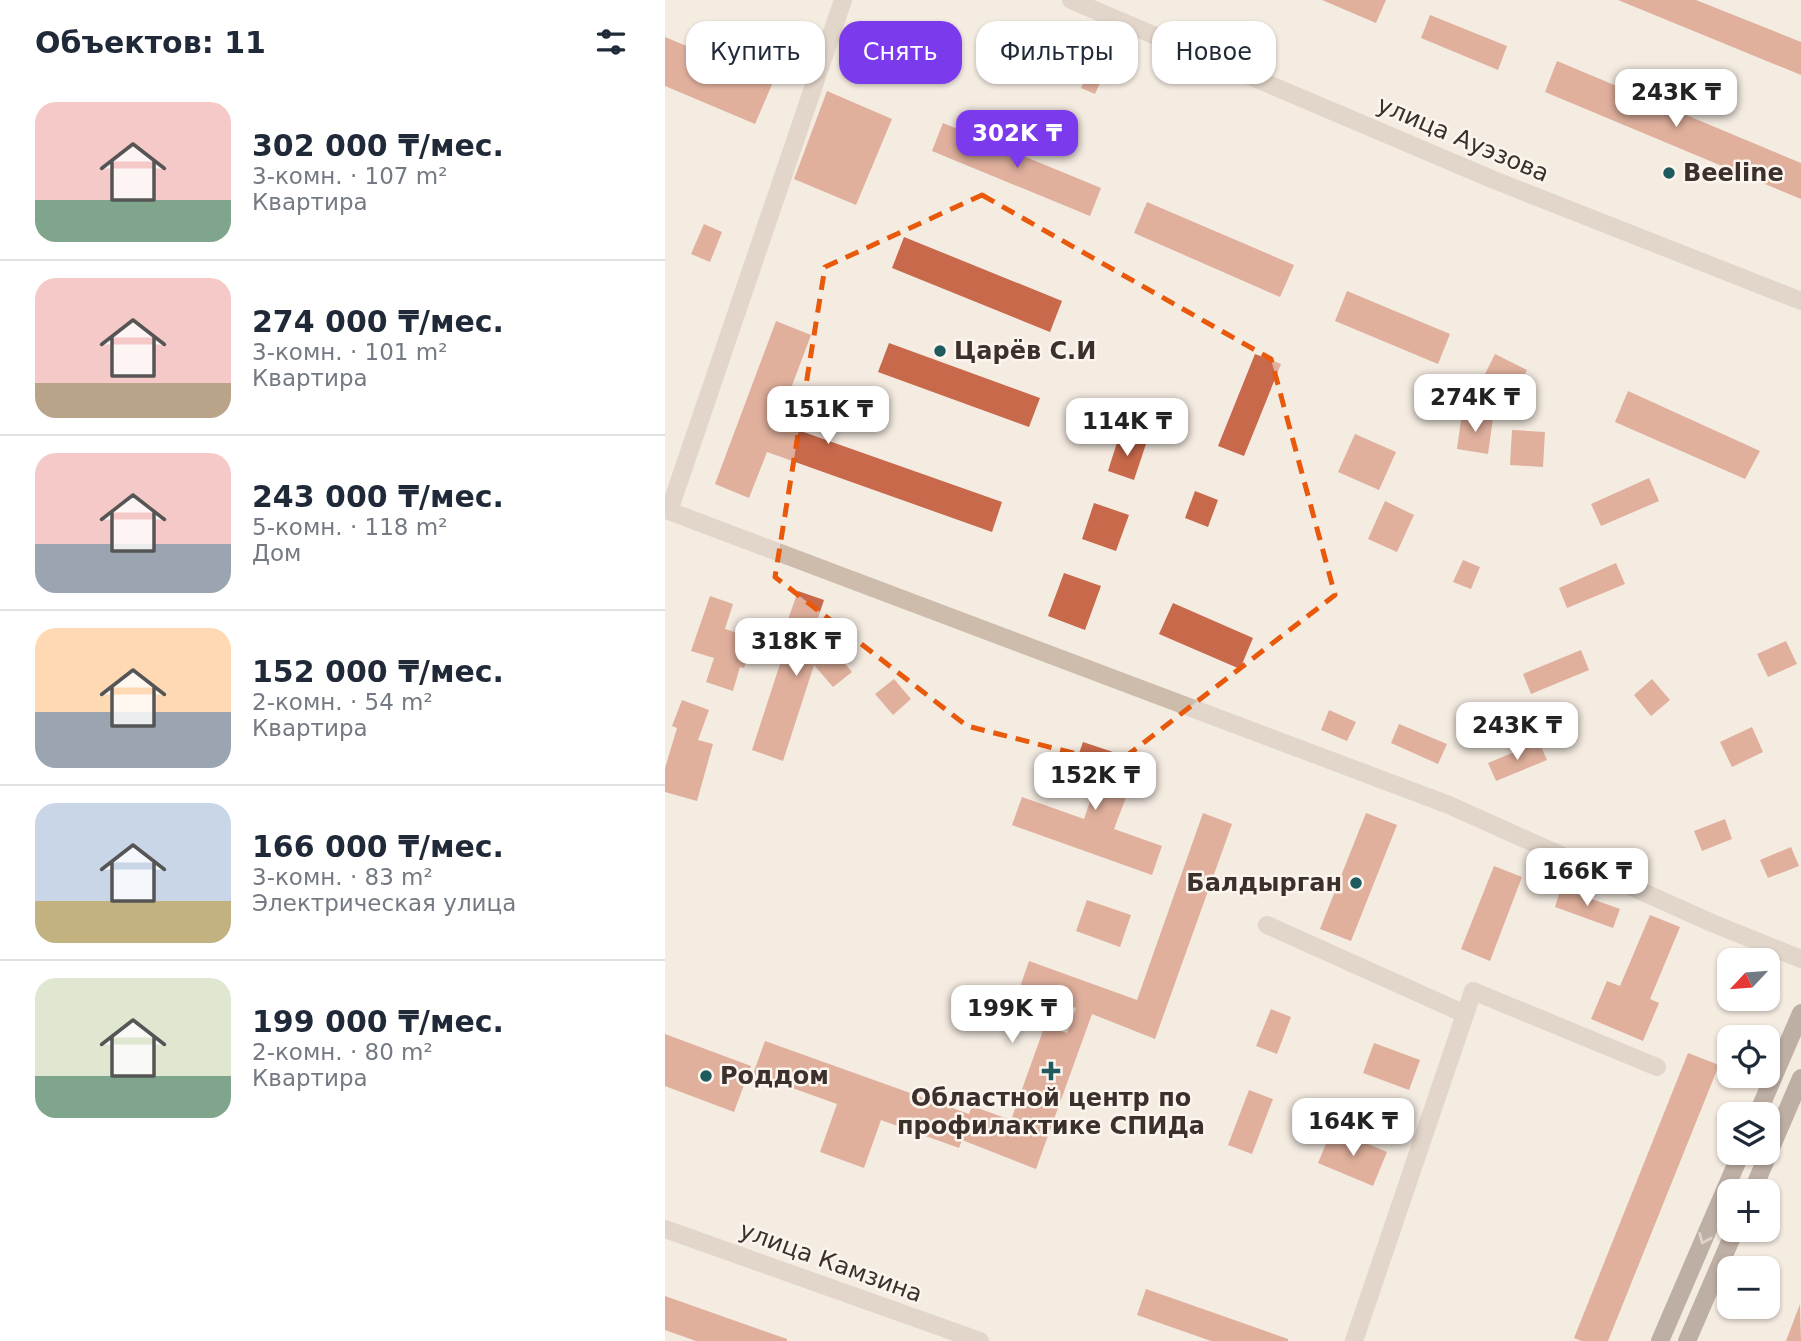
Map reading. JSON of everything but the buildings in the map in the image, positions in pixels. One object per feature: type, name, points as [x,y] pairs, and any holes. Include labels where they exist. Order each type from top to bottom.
[{"type":"main road","points":[[1763,1102],[1801,1013]]},
{"type":"main road","points":[[1758,1179],[1801,1078]]},
{"type":"main road","points":[[1660,1341],[1736,1165]]},
{"type":"main road","points":[[1687,1341],[1730,1242]]},
{"type":"street","points":[[843,0],[669,511],[1449,806],[1712,923],[1801,958]]},
{"type":"street","name":"улица Ауэзова","points":[[1070,0],[1495,180],[1801,301]]},
{"type":"street","points":[[1267,925],[1465,1014]]},
{"type":"street","points":[[1354,1341],[1473,991],[1657,1067]]},
{"type":"street","name":"улица Камзина","points":[[665,1229],[980,1341]]},
{"type":"highlighted area","points":[[982,195],[1271,359],[1335,595],[1116,764],[967,726],[775,577],[825,267]]},
{"type":"place","name":"Beeline","points":[[1669,173]]},
{"type":"place","name":"Царёв С.И","points":[[940,351]]},
{"type":"place","name":"Балдырган","points":[[1356,883]]},
{"type":"place","name":"Областной центр по профилактике СПИДа","points":[[1051,1071]]},
{"type":"place","name":"Роддом","points":[[706,1076]]}]
